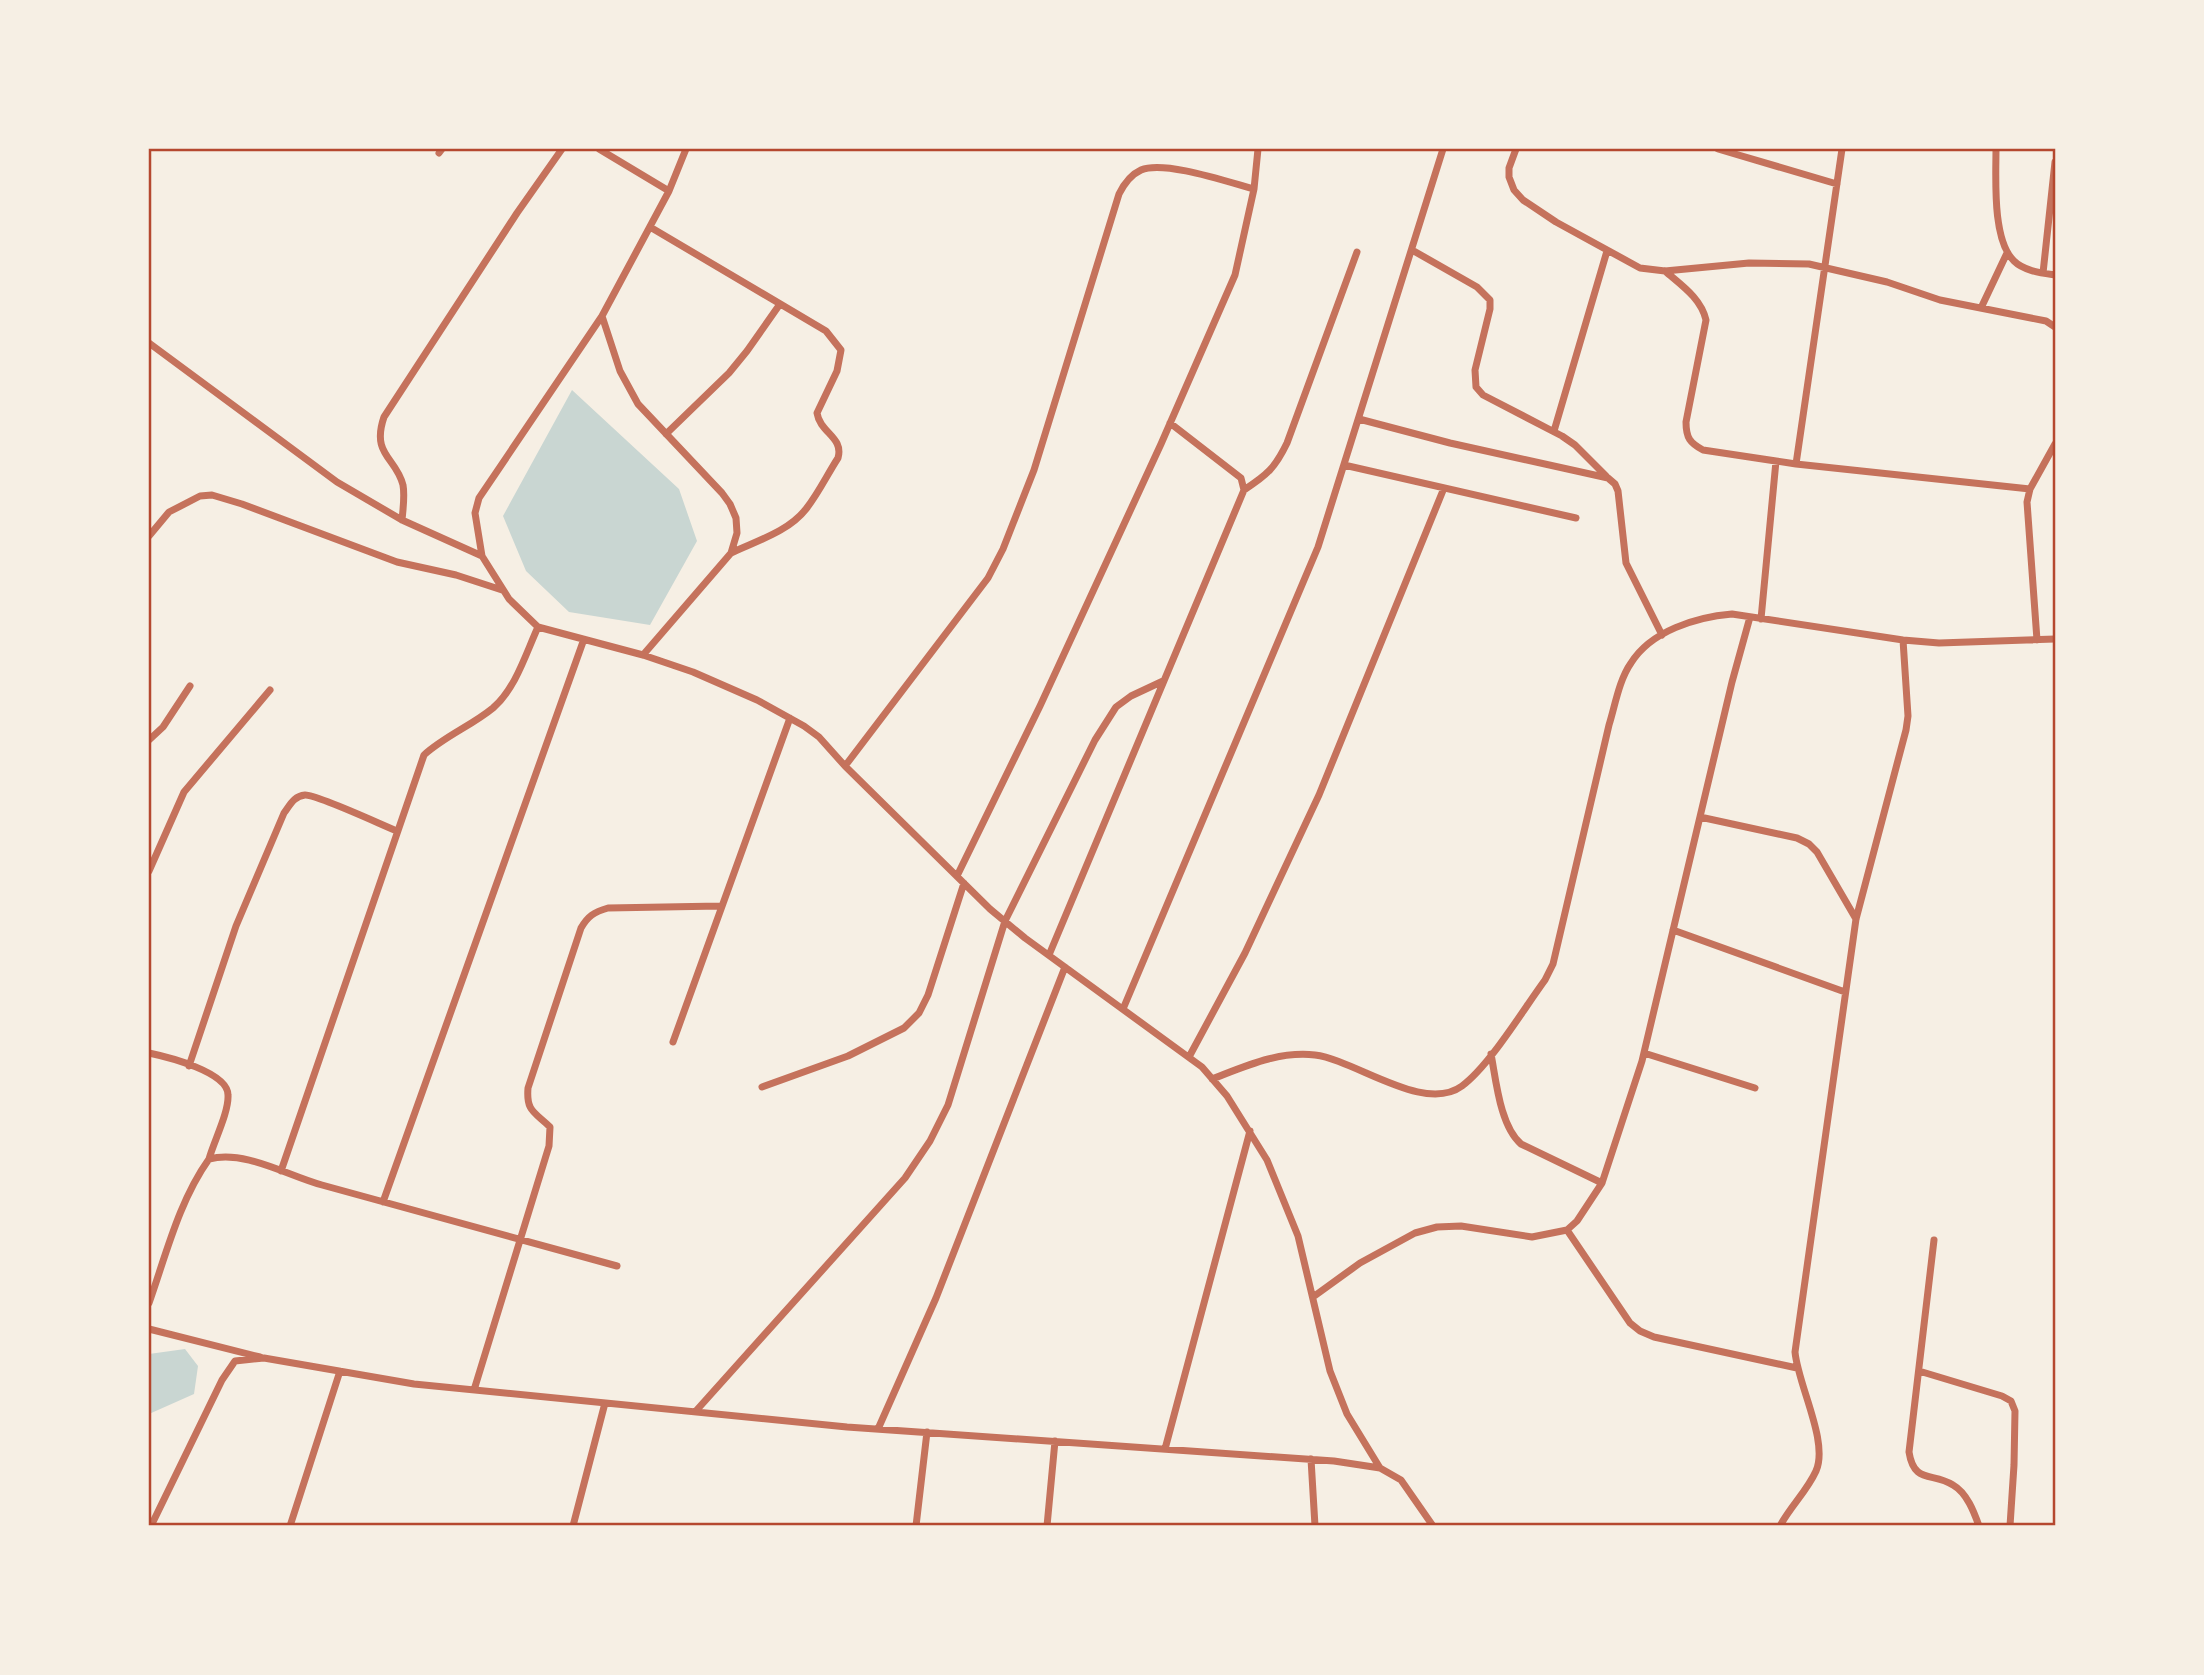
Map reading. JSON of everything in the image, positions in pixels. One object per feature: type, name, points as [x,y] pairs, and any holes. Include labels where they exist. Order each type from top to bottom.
[{"type":"street","points":[[402,520],[403,488],[400,478],[382,451],[380,437],[384,417],[562,149]]},
{"type":"street","points":[[599,149],[669,191]]},
{"type":"street","points":[[686,149],[669,191],[602,316],[479,498],[475,513],[482,556],[503,591],[538,626],[693,672],[757,700],[818,737],[1005,921],[1202,1067],[1227,1096],[1250,1131],[1267,1160],[1290,1211],[1334,1382],[1347,1414],[1380,1468]]},
{"type":"street","points":[[957,876],[1040,706],[1235,275],[1254,189],[1258,149]]},
{"type":"street","points":[[1123,1009],[1318,547],[1443,149]]},
{"type":"street","points":[[1516,149],[1509,168],[1509,177],[1514,190],[1523,200],[1556,222],[1640,268],[1665,271],[1793,262],[1887,282],[1940,300],[2046,321],[2055,327]]},
{"type":"street","points":[[1718,149],[1837,184]]},
{"type":"street","points":[[1796,464],[1842,149]]},
{"type":"street","points":[[1996,149],[2001,235],[2007,253],[2014,262],[2024,268],[2055,275]]},
{"type":"street","points":[[2043,273],[2055,162]]},
{"type":"street","points":[[845,766],[988,578],[1003,548],[1034,470],[1119,194],[1126,181],[1141,170],[1158,167],[1254,189]]},
{"type":"street","points":[[650,227],[826,331],[841,350],[837,371],[817,413],[818,420],[838,442],[838,458],[797,518],[771,535],[731,553]]},
{"type":"street","points":[[1412,250],[1477,287],[1490,300],[1475,370],[1476,387],[1483,395],[1575,445],[1615,484],[1626,563],[1662,635]]},
{"type":"street","points":[[1553,431],[1607,251]]},
{"type":"street","points":[[1049,955],[1244,490],[1268,474],[1282,454],[1357,252]]},
{"type":"street","points":[[1981,308],[2007,253]]},
{"type":"street","points":[[1665,271],[1695,298],[1706,320],[1686,422],[1686,434],[1691,443],[1703,450],[1796,464],[2030,489]]},
{"type":"street","points":[[666,434],[729,373],[780,304]]},
{"type":"street","points":[[602,316],[628,388],[638,404],[722,492],[736,518],[737,533],[731,553],[643,655]]},
{"type":"street","points":[[149,342],[337,482],[402,520],[482,556]]},
{"type":"street","points":[[1359,419],[1450,443],[1608,478]]},
{"type":"street","points":[[1170,423],[1241,478],[1244,490]]},
{"type":"street","points":[[2036,640],[2027,502],[2030,489],[2055,443]]},
{"type":"street","points":[[1761,619],[1776,461]]},
{"type":"street","points":[[1344,465],[1576,518]]},
{"type":"street","points":[[1189,1057],[1245,953],[1318,795],[1444,488]]},
{"type":"street","points":[[149,536],[170,512],[193,499],[212,495],[242,503],[397,562],[456,575],[503,591]]},
{"type":"street","points":[[1212,1079],[1266,1059],[1290,1054],[1335,1059],[1401,1087],[1425,1093],[1447,1093],[1461,1087],[1479,1070],[1545,980],[1553,964],[1609,725],[1619,693],[1630,664],[1644,648],[1662,635],[1688,623],[1715,615],[1732,614],[1903,640],[1940,643],[2055,639]]},
{"type":"street","points":[[1313,1297],[1360,1263],[1415,1233],[1437,1227],[1461,1226],[1532,1237],[1567,1230],[1577,1221],[1602,1183],[1644,1053],[1732,682],[1750,617]]},
{"type":"street","points":[[281,1171],[424,755],[438,742],[492,709],[506,695],[538,626]]},
{"type":"street","points":[[383,1202],[584,639]]},
{"type":"street","points":[[1780,1526],[1810,1480],[1819,1460],[1813,1418],[1797,1368],[1795,1352],[1856,919],[1906,730],[1908,716],[1903,640]]},
{"type":"street","points":[[695,1412],[905,1178],[930,1141],[948,1105],[1005,921],[1095,740],[1116,707],[1131,696],[1164,681]]},
{"type":"street","points":[[149,740],[163,727],[190,686]]},
{"type":"street","points":[[149,871],[184,792],[270,690]]},
{"type":"street","points":[[673,1042],[790,718]]},
{"type":"street","points":[[189,1066],[236,926],[285,813],[294,799],[306,795],[319,799],[397,831]]},
{"type":"street","points":[[1700,817],[1797,838],[1809,844],[1817,852],[1856,919]]},
{"type":"street","points":[[762,1087],[848,1056],[904,1028],[919,1013],[928,995],[964,883]]},
{"type":"street","points":[[474,1390],[551,1136],[550,1127],[532,1112],[527,1102],[528,1088],[581,928],[595,911],[608,908],[720,906]]},
{"type":"street","points":[[1673,930],[1845,992]]},
{"type":"street","points":[[878,1429],[936,1298],[1065,967]]},
{"type":"street","points":[[149,1053],[209,1073],[225,1083],[229,1092],[228,1103],[209,1158],[188,1194],[149,1303]]},
{"type":"street","points":[[1644,1053],[1755,1088]]},
{"type":"street","points":[[1491,1054],[1501,1102],[1514,1138],[1521,1144],[1602,1183]]},
{"type":"street","points":[[1165,1449],[1250,1131]]},
{"type":"street","points":[[209,1158],[237,1156],[383,1202],[617,1266]]},
{"type":"street","points":[[1567,1230],[1630,1323],[1640,1331],[1797,1368]]},
{"type":"street","points":[[1934,1240],[1909,1452],[1910,1463],[1915,1471],[1924,1476],[1954,1485],[1973,1510],[1979,1526]]},
{"type":"street","points":[[149,1329],[264,1358],[414,1384],[878,1429],[1311,1459],[1380,1468],[1401,1480],[1433,1526]]},
{"type":"street","points":[[151,1526],[222,1380],[235,1362],[264,1358]]},
{"type":"street","points":[[290,1526],[340,1371]]},
{"type":"street","points":[[1919,1371],[2003,1396],[2011,1401],[2015,1411],[2010,1526]]},
{"type":"street","points":[[573,1526],[605,1403]]},
{"type":"street","points":[[916,1526],[927,1432]]},
{"type":"street","points":[[1047,1526],[1055,1441]]},
{"type":"street","points":[[1311,1459],[1315,1526]]},
{"type":"shaded area","points":[[572,390],[679,489],[697,541],[650,625],[569,612],[526,571],[503,516]]},
{"type":"shaded area","points":[[185,1349],[198,1366],[194,1394],[149,1414],[149,1354]]}]
